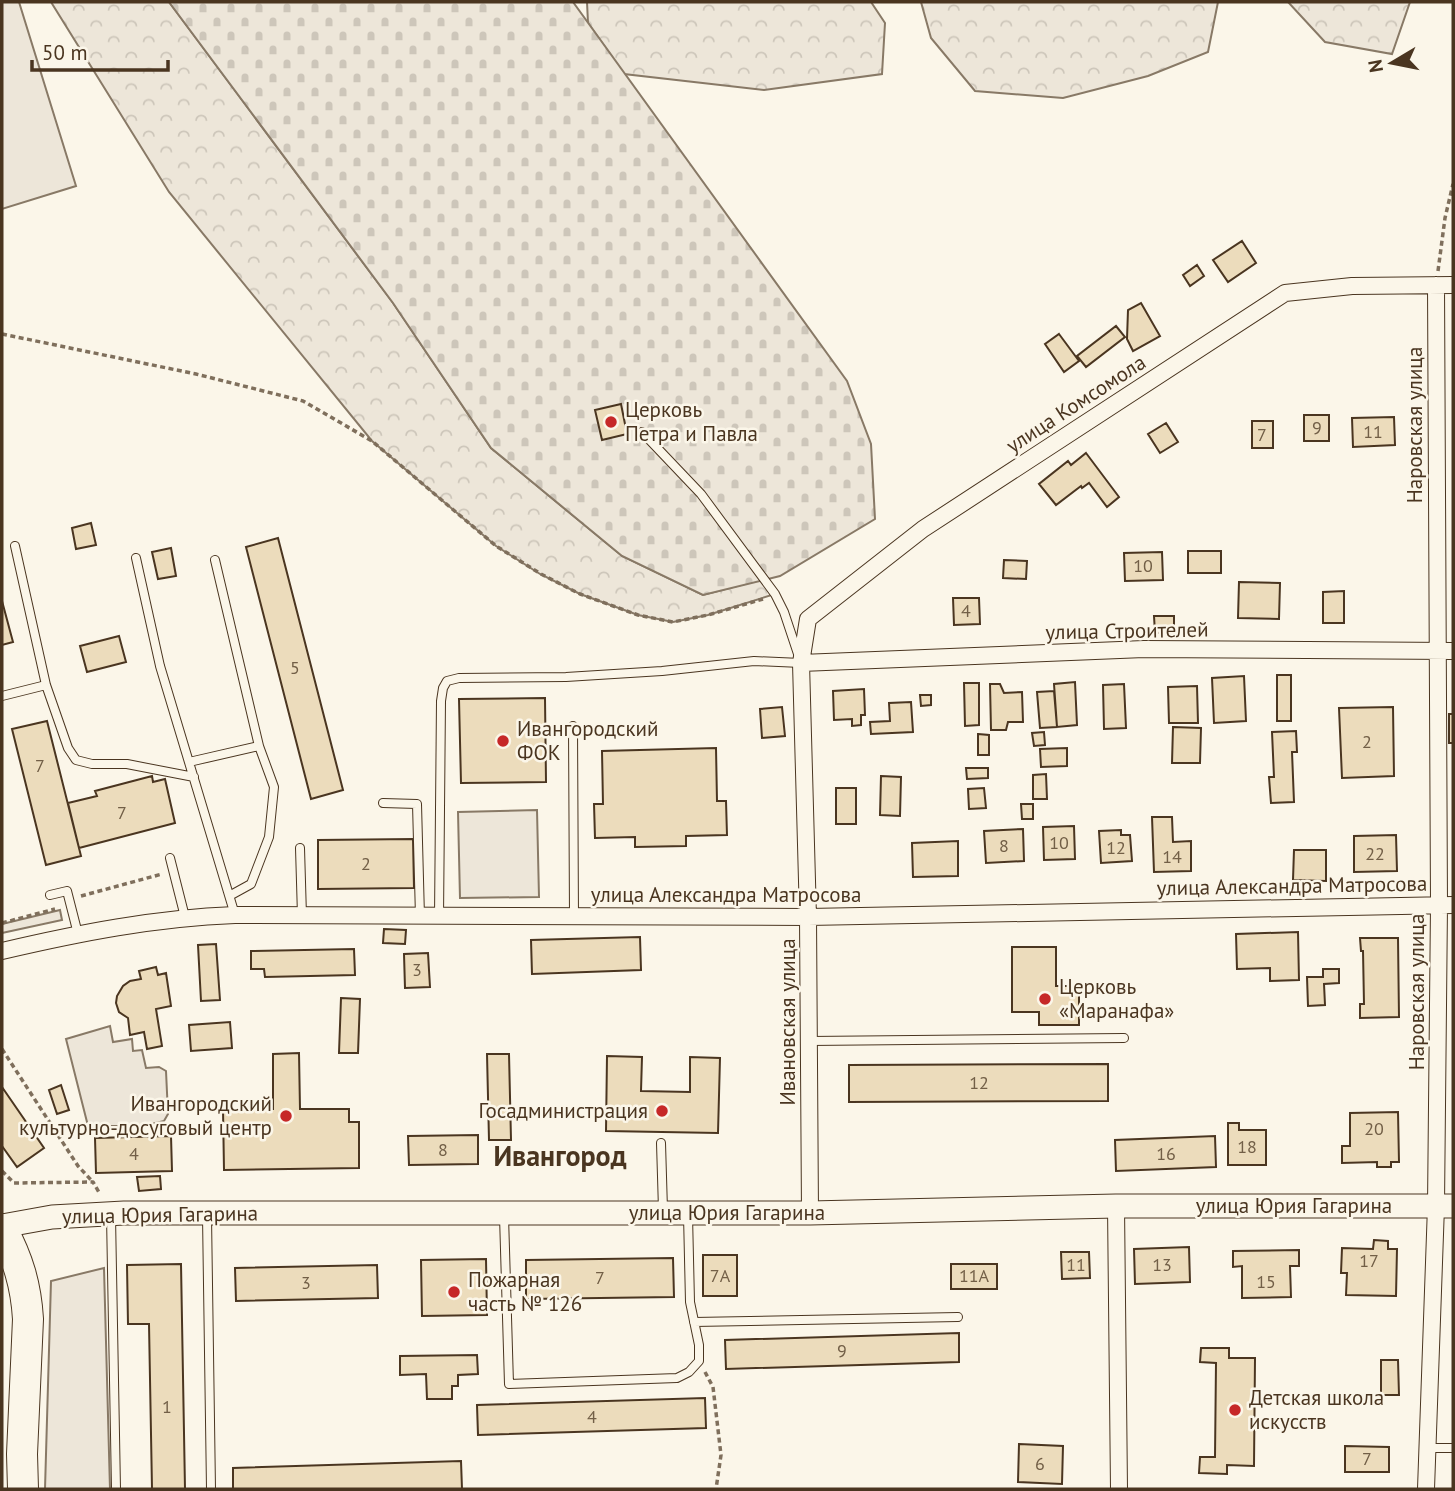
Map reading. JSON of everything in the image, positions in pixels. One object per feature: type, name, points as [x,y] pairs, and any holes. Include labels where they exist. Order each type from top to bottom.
[{"type":"highway","points":[[2,1227],[24,1279],[27,1298],[23,1489]]},
{"type":"street","name":"Наровская улица","points":[[1426,1489],[1445,1206],[1445,651],[1436,285]]},
{"type":"street","name":"улица Комсомола","points":[[801,663],[808,620],[923,529],[1285,293],[1352,286],[1453,285]]},
{"type":"street","name":"улица Строителей","points":[[801,663],[1144,649],[1445,651]]},
{"type":"street","name":"Ивановская улица","points":[[801,663],[808,917],[810,1213]]},
{"type":"street","name":"улица Александра Матросова","points":[[2,951],[78,934],[185,917],[235,915],[808,917],[1446,905]]},
{"type":"street","name":"улица Юрия Гагарина","points":[[2,1227],[52,1217],[111,1214],[810,1213],[1116,1206],[1445,1206]]},
{"type":"street","points":[[1116,1206],[1119,1489]]},
{"type":"lane","points":[[439,917],[441,701],[447,681],[459,678],[566,677],[662,671],[754,661],[801,663],[775,594],[701,494],[642,432]]},
{"type":"lane","points":[[15,546],[46,685],[68,748],[76,760],[92,764],[127,764],[194,777]]},
{"type":"lane","points":[[136,558],[160,666],[235,915]]},
{"type":"lane","points":[[215,560],[259,746],[274,787],[269,837],[251,884],[231,895]]},
{"type":"lane","points":[[2,696],[46,685]]},
{"type":"lane","points":[[573,726],[574,917]]},
{"type":"lane","points":[[189,762],[259,746]]},
{"type":"lane","points":[[383,803],[417,803],[420,916]]},
{"type":"lane","points":[[300,848],[302,916]]},
{"type":"lane","points":[[170,858],[185,917]]},
{"type":"lane","points":[[50,895],[67,891],[78,934]]},
{"type":"lane","points":[[809,1041],[1124,1038]]},
{"type":"lane","points":[[661,1143],[664,1213]]},
{"type":"lane","points":[[207,1213],[211,1489]]},
{"type":"lane","points":[[504,1213],[509,1384],[677,1378],[689,1372],[699,1361],[699,1345],[690,1302],[688,1213]]},
{"type":"lane","points":[[111,1214],[116,1489]]},
{"type":"lane","points":[[694,1322],[958,1317]]},
{"type":"lane","points":[[1428,1448],[1453,1448]]},
{"type":"path","points":[[1436,285],[1445,218],[1453,184]]},
{"type":"path","points":[[2,334],[195,374],[303,401],[372,441],[496,546],[580,594],[638,615],[673,622],[708,615],[775,594]]},
{"type":"path","points":[[2,923],[173,871]]},
{"type":"path","points":[[2,1049],[78,1166],[93,1182],[111,1214]]},
{"type":"path","points":[[2,1171],[14,1183],[93,1182]]},
{"type":"path","points":[[699,1361],[713,1387],[722,1455],[716,1489]]},
{"type":"green space","points":[[2,2],[19,2],[76,186],[2,209]]},
{"type":"green space","points":[[51,2],[169,2],[393,303],[491,448],[622,556],[703,595],[764,579],[775,594],[708,615],[673,622],[638,615],[580,594],[540,574],[496,546],[372,441],[169,192]]},
{"type":"green space","points":[[169,2],[573,2],[847,381],[871,444],[875,519],[780,576],[703,595],[622,556],[491,448],[393,303]]},
{"type":"green space","points":[[587,2],[871,2],[885,23],[882,74],[764,90],[624,74],[588,23]]},
{"type":"green space","points":[[921,2],[1218,2],[1208,52],[1148,76],[1063,98],[975,91],[931,38]]},
{"type":"green space","points":[[1288,2],[1410,2],[1392,54],[1325,42]]},
{"type":"green space","points":[[537,810],[539,897],[460,898],[458,812]]},
{"type":"green space","points":[[60,910],[62,920],[2,933],[2,924]]},
{"type":"green space","points":[[110,1026],[113,1042],[132,1039],[133,1051],[142,1050],[146,1068],[159,1067],[166,1071],[168,1114],[164,1121],[143,1126],[88,1126],[66,1039]]},
{"type":"green space","points":[[104,1268],[110,1489],[45,1489],[51,1281]]},
{"type":"building","points":[[1242,241],[1256,263],[1228,282],[1213,260]]},
{"type":"building","points":[[1197,265],[1204,276],[1190,286],[1183,275]]},
{"type":"building","points":[[1141,303],[1160,336],[1133,351],[1127,339],[1128,310]]},
{"type":"building","points":[[1116,326],[1125,337],[1086,367],[1077,356]]},
{"type":"building","points":[[1059,334],[1079,361],[1064,372],[1045,344]]},
{"type":"building","name":"Церковь Петра и Павла","points":[[621,404],[627,434],[602,440],[595,410]]},
{"type":"building","points":[[1304,415],[1329,415],[1329,441],[1304,441]]},
{"type":"building","points":[[1394,417],[1395,445],[1353,447],[1352,418]]},
{"type":"building","points":[[1252,421],[1273,421],[1273,448],[1252,448]]},
{"type":"building","points":[[1166,423],[1178,442],[1160,453],[1148,434]]},
{"type":"building","points":[[1086,453],[1119,497],[1107,507],[1089,483],[1056,505],[1039,484],[1068,461],[1071,465]]},
{"type":"building","points":[[91,523],[96,545],[76,549],[72,528]]},
{"type":"building","points":[[278,538],[343,790],[311,799],[246,547]]},
{"type":"building","points":[[171,548],[176,576],[158,579],[152,552]]},
{"type":"building","points":[[1188,551],[1221,551],[1221,573],[1188,573]]},
{"type":"building","points":[[1162,552],[1163,580],[1125,581],[1124,553]]},
{"type":"building","points":[[1004,560],[1027,561],[1026,579],[1003,578]]},
{"type":"building","points":[[1239,582],[1280,583],[1279,619],[1238,618]]},
{"type":"building","points":[[1344,591],[1344,623],[1323,623],[1323,592]]},
{"type":"building","points":[[953,598],[979,598],[980,624],[954,625]]},
{"type":"building","points":[[2,601],[13,642],[2,645]]},
{"type":"building","points":[[1154,616],[1174,616],[1174,633],[1155,633]]},
{"type":"building","points":[[119,636],[126,662],[87,672],[80,646]]},
{"type":"building","points":[[1277,675],[1291,675],[1291,721],[1277,721]]},
{"type":"building","points":[[1244,676],[1246,721],[1214,723],[1212,678]]},
{"type":"building","points":[[1075,682],[1077,725],[1057,727],[1054,684]]},
{"type":"building","points":[[964,683],[979,683],[979,725],[965,726]]},
{"type":"building","points":[[990,684],[1000,684],[1004,693],[1022,692],[1023,722],[1008,722],[1006,730],[991,730]]},
{"type":"building","points":[[1124,684],[1126,728],[1104,729],[1103,685]]},
{"type":"building","points":[[1197,686],[1198,723],[1169,723],[1168,687]]},
{"type":"building","points":[[864,689],[865,715],[861,715],[861,725],[852,726],[852,719],[834,720],[833,691]]},
{"type":"building","points":[[1054,691],[1057,727],[1040,728],[1037,692]]},
{"type":"building","points":[[920,695],[931,695],[931,705],[921,706]]},
{"type":"building","name":"Ивангородский ФОК","points":[[545,698],[546,782],[461,783],[459,699]]},
{"type":"building","points":[[911,702],[913,732],[871,734],[870,722],[890,721],[889,703]]},
{"type":"building","points":[[782,707],[785,736],[762,738],[760,709]]},
{"type":"building","points":[[1393,707],[1394,776],[1342,778],[1339,708]]},
{"type":"building","points":[[1449,714],[1453,714],[1453,743],[1449,743]]},
{"type":"building","points":[[47,721],[81,856],[46,865],[12,729]]},
{"type":"building","points":[[1173,727],[1201,728],[1200,763],[1172,763]]},
{"type":"building","points":[[1296,731],[1297,752],[1292,752],[1294,802],[1271,803],[1269,777],[1274,777],[1272,732]]},
{"type":"building","points":[[1044,732],[1045,745],[1034,746],[1032,733]]},
{"type":"building","points":[[978,734],[989,735],[989,755],[978,755]]},
{"type":"building","points":[[716,748],[717,801],[726,801],[727,835],[686,836],[686,846],[635,847],[635,837],[595,838],[594,804],[603,804],[602,751]]},
{"type":"building","points":[[1067,748],[1067,766],[1041,767],[1040,749]]},
{"type":"building","points":[[966,768],[988,768],[988,778],[967,779]]},
{"type":"building","points":[[1046,774],[1047,799],[1033,799],[1033,775]]},
{"type":"building","points":[[152,776],[153,782],[165,779],[175,823],[79,848],[68,803],[97,796],[95,791]]},
{"type":"building","points":[[881,776],[901,777],[900,816],[880,815]]},
{"type":"building","points":[[836,788],[856,788],[856,824],[836,824]]},
{"type":"building","points":[[984,788],[986,808],[969,809],[968,789]]},
{"type":"building","points":[[1021,804],[1033,804],[1033,819],[1022,819]]},
{"type":"building","points":[[1152,817],[1172,817],[1173,842],[1191,841],[1191,871],[1154,872]]},
{"type":"building","points":[[1074,826],[1075,859],[1044,860],[1043,827]]},
{"type":"building","points":[[1023,829],[1024,861],[986,863],[984,831]]},
{"type":"building","points":[[1121,830],[1121,835],[1130,835],[1132,861],[1101,863],[1099,831]]},
{"type":"building","points":[[1396,835],[1397,871],[1354,872],[1354,836]]},
{"type":"building","points":[[413,839],[414,888],[318,889],[318,840]]},
{"type":"building","points":[[958,841],[958,876],[913,877],[912,843]]},
{"type":"building","points":[[1294,850],[1326,850],[1326,881],[1293,880]]},
{"type":"building","points":[[384,929],[406,930],[405,944],[383,943]]},
{"type":"building","points":[[1298,932],[1299,980],[1270,981],[1270,968],[1237,969],[1236,934]]},
{"type":"building","points":[[640,937],[641,970],[532,974],[531,940]]},
{"type":"building","points":[[1360,938],[1398,938],[1399,1017],[1360,1018],[1360,1004],[1364,1004],[1363,951]]},
{"type":"building","points":[[216,944],[220,1000],[201,1001],[198,945]]},
{"type":"building","name":"Церковь «Маранафа»","points":[[1012,947],[1056,947],[1056,986],[1079,986],[1079,1025],[1039,1025],[1039,1012],[1012,1012]]},
{"type":"building","points":[[354,949],[355,975],[265,977],[264,969],[251,969],[251,951]]},
{"type":"building","points":[[428,953],[430,987],[405,988],[404,954]]},
{"type":"building","points":[[156,967],[158,975],[166,973],[171,1006],[156,1009],[162,1046],[147,1049],[144,1032],[130,1035],[128,1018],[119,1012],[116,1003],[123,986],[130,981],[141,979],[139,971]]},
{"type":"building","points":[[1323,969],[1339,969],[1339,983],[1324,984],[1325,1005],[1308,1006],[1307,977],[1323,977]]},
{"type":"building","points":[[341,998],[360,999],[358,1053],[339,1053]]},
{"type":"building","points":[[230,1022],[232,1048],[191,1051],[189,1025]]},
{"type":"building","name":"Ивангородский культурно-досуговый центр","points":[[299,1053],[300,1109],[349,1109],[349,1122],[359,1122],[359,1168],[224,1170],[223,1109],[273,1109],[273,1054]]},
{"type":"building","points":[[487,1054],[509,1054],[511,1140],[489,1140]]},
{"type":"building","name":"Госадминистрация","points":[[607,1056],[642,1057],[641,1091],[690,1092],[690,1057],[720,1058],[718,1133],[606,1131]]},
{"type":"building","points":[[1108,1064],[1108,1101],[849,1102],[849,1065]]},
{"type":"building","points":[[61,1085],[69,1110],[57,1114],[49,1090]]},
{"type":"building","points":[[2,1087],[44,1148],[17,1167],[2,1146]]},
{"type":"building","points":[[1398,1112],[1399,1162],[1391,1162],[1391,1167],[1377,1167],[1377,1162],[1342,1163],[1342,1146],[1350,1146],[1350,1113]]},
{"type":"building","points":[[1228,1123],[1239,1123],[1239,1130],[1266,1130],[1266,1165],[1228,1165]]},
{"type":"building","points":[[478,1135],[478,1164],[409,1165],[408,1136]]},
{"type":"building","points":[[171,1136],[172,1171],[96,1173],[95,1138]]},
{"type":"building","points":[[1215,1136],[1216,1167],[1116,1171],[1115,1140]]},
{"type":"building","points":[[160,1176],[161,1189],[139,1191],[137,1177]]},
{"type":"building","points":[[1374,1240],[1388,1241],[1388,1249],[1397,1249],[1396,1296],[1346,1295],[1347,1273],[1341,1273],[1342,1248],[1373,1249]]},
{"type":"building","points":[[1189,1247],[1190,1282],[1135,1284],[1134,1249]]},
{"type":"building","points":[[1299,1250],[1299,1266],[1290,1266],[1291,1297],[1242,1298],[1242,1266],[1233,1267],[1233,1251]]},
{"type":"building","points":[[1061,1252],[1089,1252],[1090,1278],[1062,1279]]},
{"type":"building","points":[[703,1255],[737,1255],[737,1296],[703,1296]]},
{"type":"building","points":[[673,1258],[674,1297],[526,1299],[526,1260]]},
{"type":"building","name":"Пожарная часть № 126","points":[[486,1259],[487,1315],[422,1316],[421,1260]]},
{"type":"building","points":[[181,1264],[185,1489],[152,1489],[149,1324],[128,1324],[127,1265]]},
{"type":"building","points":[[951,1264],[997,1264],[997,1289],[951,1289]]},
{"type":"building","points":[[377,1265],[378,1298],[236,1301],[235,1268]]},
{"type":"building","points":[[959,1333],[959,1362],[726,1369],[725,1340]]},
{"type":"building","name":"Детская школа искусств","points":[[1201,1348],[1229,1348],[1229,1358],[1255,1358],[1254,1466],[1227,1465],[1227,1474],[1199,1473],[1200,1457],[1215,1457],[1216,1363],[1200,1362]]},
{"type":"building","points":[[477,1355],[478,1374],[458,1375],[458,1386],[452,1386],[452,1399],[427,1399],[426,1374],[400,1375],[400,1356]]},
{"type":"building","points":[[1381,1360],[1398,1360],[1399,1395],[1381,1395]]},
{"type":"building","points":[[705,1398],[706,1428],[478,1435],[477,1405]]},
{"type":"building","points":[[1019,1444],[1063,1446],[1062,1484],[1018,1482]]},
{"type":"building","points":[[1345,1446],[1389,1447],[1389,1472],[1345,1472]]},
{"type":"building","points":[[461,1461],[462,1489],[233,1489],[233,1468]]},
{"type":"place","name":"Церковь Петра и Павла","points":[[611,422]]},
{"type":"place","name":"Ивангородский ФОК","points":[[503,741]]},
{"type":"place","name":"Церковь «Маранафа»","points":[[1045,999]]},
{"type":"place","name":"Госадминистрация","points":[[662,1111]]},
{"type":"place","name":"Ивангородский культурно-досуговый центр","points":[[286,1116]]},
{"type":"place","name":"Пожарная часть № 126","points":[[454,1292]]},
{"type":"place","name":"Детская школа искусств","points":[[1235,1410]]},
{"type":"district","name":"Ивангород","points":[[560,1156]]}]
